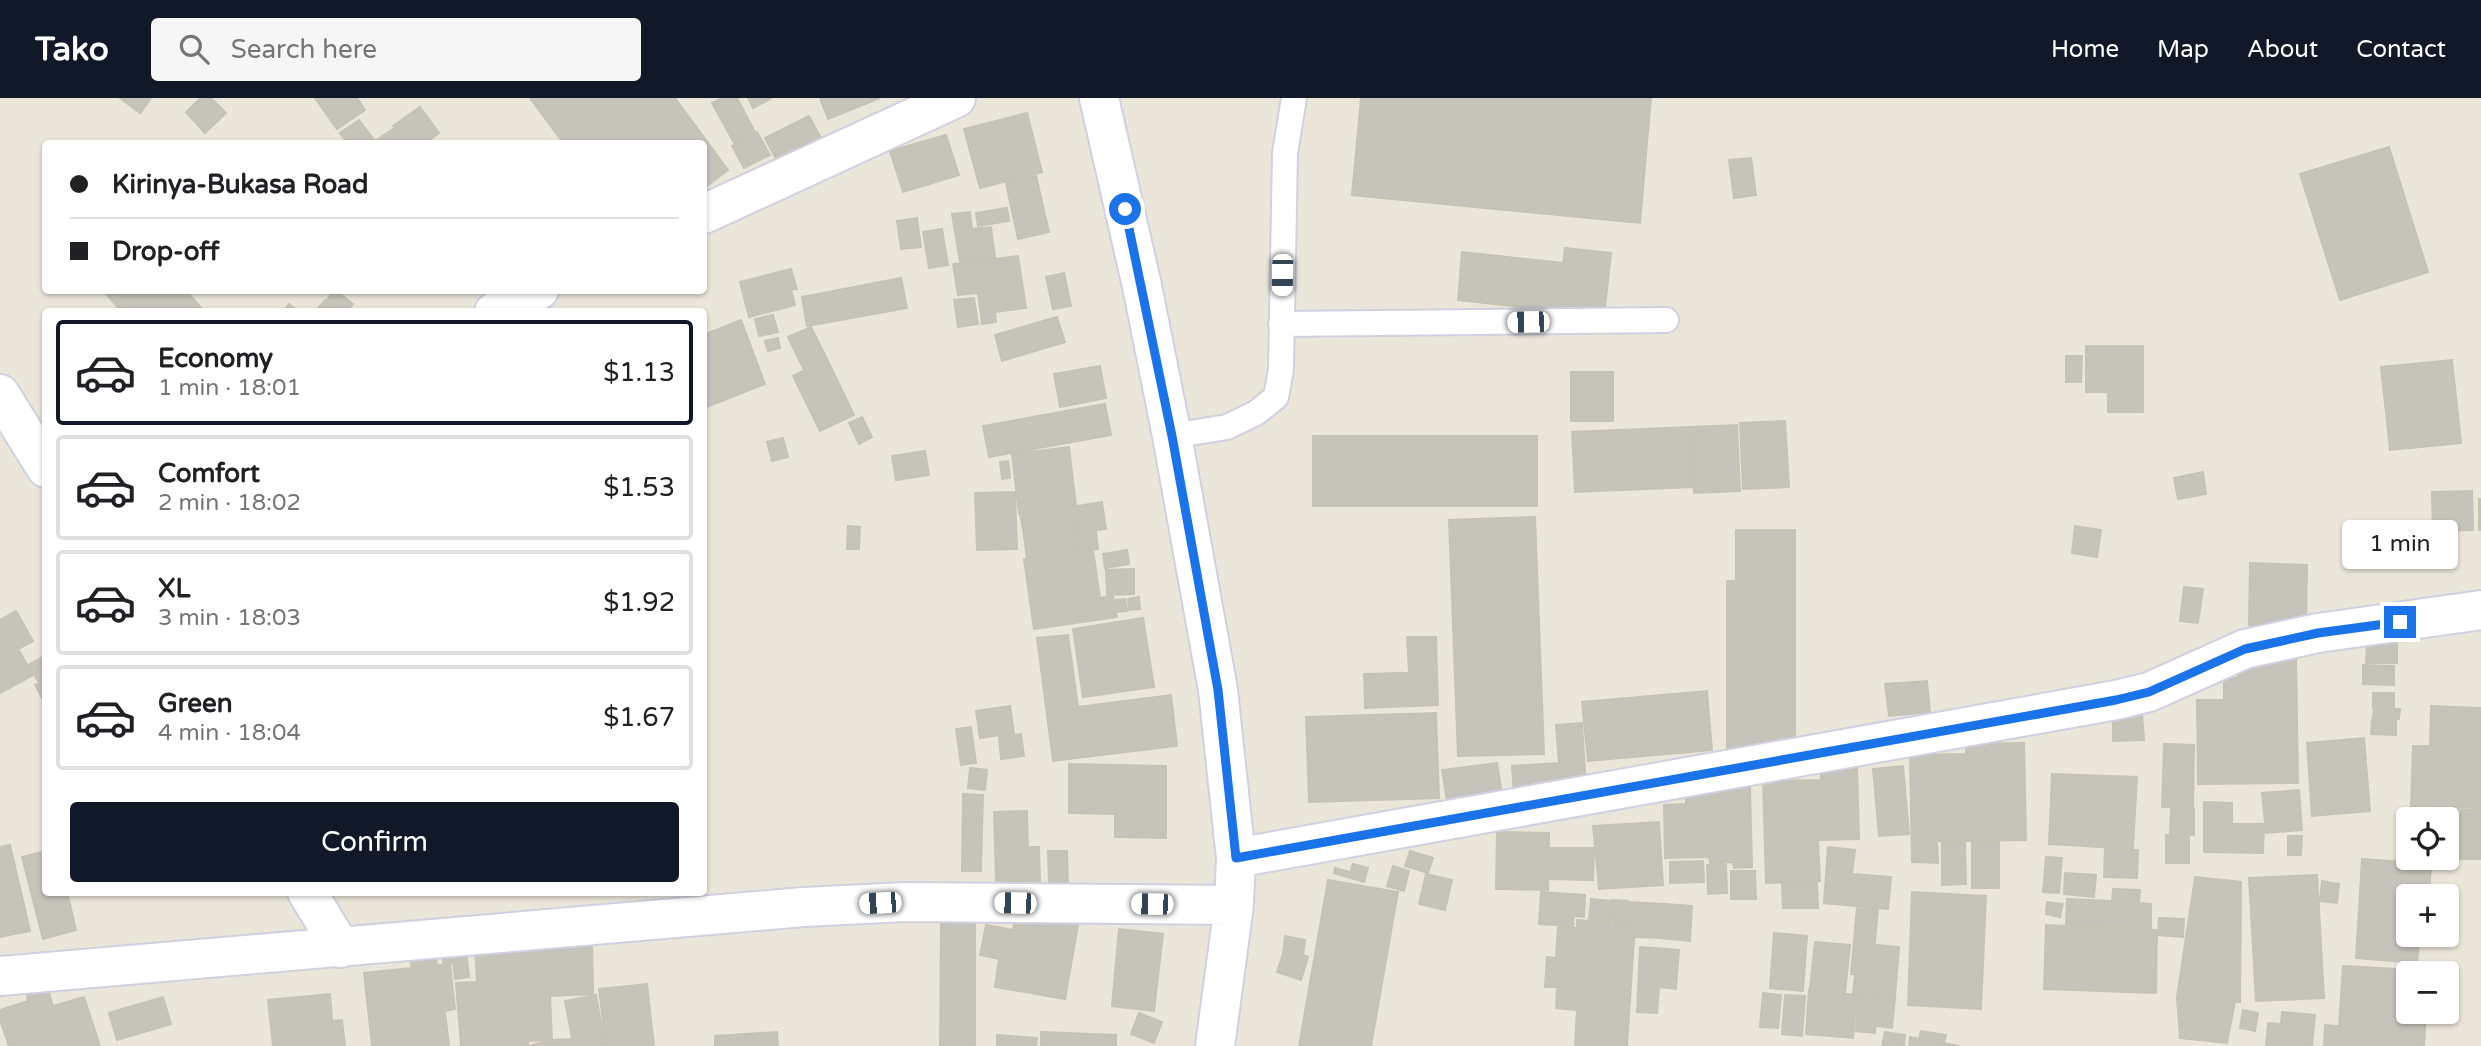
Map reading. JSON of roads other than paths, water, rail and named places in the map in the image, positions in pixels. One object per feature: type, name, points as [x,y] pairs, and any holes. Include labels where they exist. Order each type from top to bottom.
[{"type":"street","points":[[707,213],[956,98]]},
{"type":"street","points":[[1099,98],[1142,286],[1218,690],[1236,858],[1234,905],[1214,1046]]},
{"type":"street","points":[[502,308],[531,294]]},
{"type":"street","points":[[0,394],[42,462]]},
{"type":"street","points":[[1236,858],[2116,700],[2149,692],[2245,649],[2318,633],[2481,610]]},
{"type":"street","points":[[309,896],[341,948]]},
{"type":"street","points":[[0,976],[804,907],[893,902],[1234,905]]},
{"type":"lane","points":[[1172,436],[1227,427],[1256,413],[1276,397],[1281,370],[1285,153],[1294,98]]},
{"type":"lane","points":[[1281,324],[1666,320]]}]
